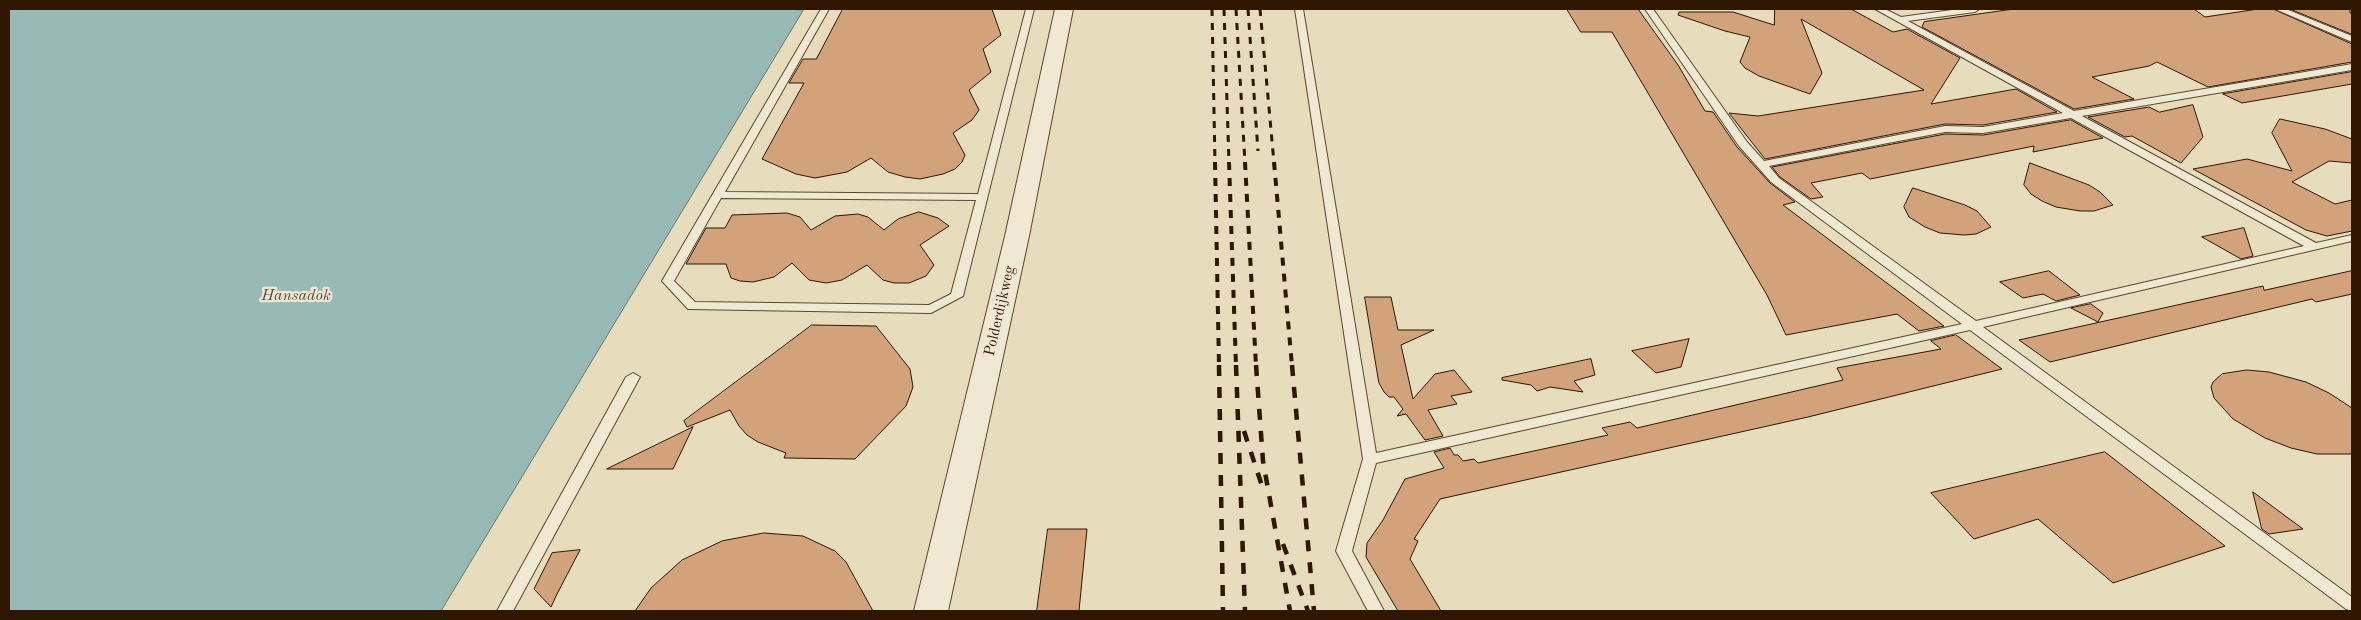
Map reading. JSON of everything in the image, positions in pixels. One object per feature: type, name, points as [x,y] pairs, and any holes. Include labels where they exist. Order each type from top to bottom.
[{"type":"street","name":"Polderdijkweg","points":[[931,611],[1017,236],[1064,9]]},
{"type":"lane","points":[[825,9],[668,281],[692,306],[931,309],[957,296],[1030,9]]},
{"type":"lane","points":[[1299,9],[1370,459],[1344,551],[1376,611]]},
{"type":"lane","points":[[1650,9],[1760,165],[1775,180],[2352,605]]},
{"type":"lane","points":[[1879,9],[2313,246]]},
{"type":"lane","points":[[1900,20],[1975,9]]},
{"type":"lane","points":[[2279,9],[2352,39]]},
{"type":"lane","points":[[1760,165],[1945,129],[1983,130],[2352,67]]},
{"type":"lane","points":[[719,195],[981,197]]},
{"type":"lane","points":[[1370,459],[1972,326],[2352,238]]},
{"type":"lane","points":[[505,611],[633,377]]},
{"type":"water","name":"Hansadok","points":[[9,9],[804,9],[441,611],[9,611]]},
{"type":"building","points":[[843,9],[992,9],[1001,35],[983,49],[991,72],[969,90],[979,110],[972,120],[953,133],[965,155],[962,162],[955,169],[943,174],[920,179],[888,172],[871,158],[847,172],[815,178],[796,174],[762,159],[804,83],[789,83],[803,59],[816,59]]},
{"type":"building","points":[[1567,9],[1638,9],[1678,65],[1705,111],[1713,112],[1737,147],[1770,183],[1795,202],[1783,205],[1944,326],[1919,331],[1897,314],[1786,335],[1767,295],[1612,32],[1581,32]]},
{"type":"building","points":[[1775,9],[1851,9],[1893,32],[1907,29],[1960,58],[1931,104],[2016,89],[2057,112],[1983,125],[1945,124],[1765,159],[1729,113],[1758,116],[1924,90],[1801,19],[1822,73],[1810,94],[1759,76],[1745,68],[1740,62],[1750,37],[1725,31],[1678,15],[1679,12],[1733,12],[1774,25]]},
{"type":"building","points":[[2014,9],[2194,9],[2205,17],[2258,9],[2273,9],[2352,44],[2352,62],[2208,87],[2157,62],[2149,66],[2092,77],[2134,99],[2074,109],[1922,27],[1924,22]]},
{"type":"building","points":[[2290,9],[2350,9],[2350,13],[2352,13],[2352,34]]},
{"type":"building","points":[[2352,72],[2352,84],[2242,103],[2223,94]]},
{"type":"building","points":[[2193,105],[2203,137],[2181,163],[2132,136],[2125,137],[2088,117],[2149,107],[2159,112]]},
{"type":"building","points":[[2280,119],[2325,129],[2352,139],[2352,163],[2329,161],[2292,182],[2335,204],[2352,200],[2352,231],[2327,236],[2306,230],[2193,169],[2247,159],[2292,171],[2272,133]]},
{"type":"building","points":[[2071,120],[2103,138],[2033,152],[2034,146],[1870,179],[1862,173],[1811,183],[1823,197],[1811,199],[1780,177],[1772,167],[1945,134],[1983,135]]},
{"type":"building","points":[[2030,163],[2089,185],[2100,192],[2113,205],[2094,211],[2080,211],[2056,207],[2042,201],[2031,194],[2024,185]]},
{"type":"building","points":[[1913,188],[1965,205],[1977,211],[1991,227],[1976,234],[1964,235],[1940,233],[1925,227],[1909,217],[1904,207]]},
{"type":"building","points":[[919,212],[938,218],[949,226],[920,245],[934,265],[926,276],[909,283],[894,283],[883,280],[867,265],[842,280],[826,283],[809,280],[792,263],[774,277],[753,282],[731,278],[726,264],[686,264],[706,228],[725,228],[732,215],[787,213],[800,217],[811,230],[835,216],[858,214],[868,217],[884,230],[898,219]]},
{"type":"building","points":[[2244,228],[2253,256],[2241,259],[2202,237]]},
{"type":"building","points":[[2049,271],[2080,295],[2056,301],[2043,294],[2023,298],[2000,282]]},
{"type":"building","points":[[2352,271],[2352,294],[2316,302],[2312,299],[2050,362],[2019,340],[2263,286],[2264,290]]},
{"type":"building","points":[[1365,297],[1391,297],[1398,330],[1434,330],[1401,345],[1413,399],[1435,374],[1454,370],[1472,392],[1451,396],[1457,404],[1428,410],[1443,436],[1425,440],[1406,414],[1397,416],[1403,409],[1394,397],[1389,397],[1384,392],[1379,383]]},
{"type":"building","points":[[2091,304],[2103,313],[2098,322],[2071,308]]},
{"type":"building","points":[[812,325],[876,326],[910,369],[913,387],[906,406],[855,459],[784,458],[786,453],[758,442],[747,435],[739,426],[730,410],[687,427],[684,421]]},
{"type":"building","points":[[1956,335],[2002,369],[1808,417],[1440,499],[1414,539],[1418,541],[1410,559],[1441,611],[1398,611],[1366,557],[1367,543],[1383,520],[1405,479],[1444,468],[1434,452],[1450,448],[1454,455],[1458,455],[1463,461],[1474,459],[1478,463],[1608,435],[1602,428],[1630,422],[1637,428],[1843,380],[1837,368],[1941,349],[1931,341]]},
{"type":"building","points":[[1689,339],[1681,367],[1656,373],[1632,351]]},
{"type":"building","points":[[1591,359],[1595,375],[1574,381],[1583,392],[1550,387],[1537,391],[1531,385],[1502,380],[1502,378]]},
{"type":"building","points":[[2247,370],[2269,372],[2306,382],[2329,393],[2352,408],[2352,454],[2317,454],[2291,448],[2265,438],[2233,419],[2214,398],[2211,387],[2213,382],[2222,374]]},
{"type":"building","points":[[693,427],[673,469],[607,469]]},
{"type":"building","points":[[2105,452],[2225,546],[2113,583],[2038,519],[1974,539],[1931,493]]},
{"type":"building","points":[[2253,492],[2303,529],[2269,534],[2262,529]]},
{"type":"building","points":[[1048,529],[1087,529],[1079,611],[1037,611]]},
{"type":"building","points":[[764,533],[803,536],[835,551],[846,562],[873,611],[635,611],[651,588],[682,560],[722,541]]},
{"type":"building","points":[[580,550],[551,607],[534,589],[552,553]]},
{"type":"railway","points":[[1212,9],[1215,163]]},
{"type":"railway","points":[[1224,9],[1229,163]]},
{"type":"railway","points":[[1236,9],[1245,163]]},
{"type":"railway","points":[[1248,9],[1258,151]]},
{"type":"railway","points":[[1260,9],[1274,163]]},
{"type":"railway","points":[[1215,162],[1219,366]]},
{"type":"railway","points":[[1229,162],[1236,366]]},
{"type":"railway","points":[[1245,162],[1256,366]]},
{"type":"railway","points":[[1274,162],[1292,366]]},
{"type":"railway","points":[[1219,365],[1223,611]]},
{"type":"railway","points":[[1236,365],[1245,611]]},
{"type":"railway","points":[[1256,365],[1263,461],[1290,611]]},
{"type":"railway","points":[[1292,365],[1314,611]]},
{"type":"railway","points":[[1244,431],[1262,486]]},
{"type":"railway","points":[[1283,544],[1308,611]]}]
